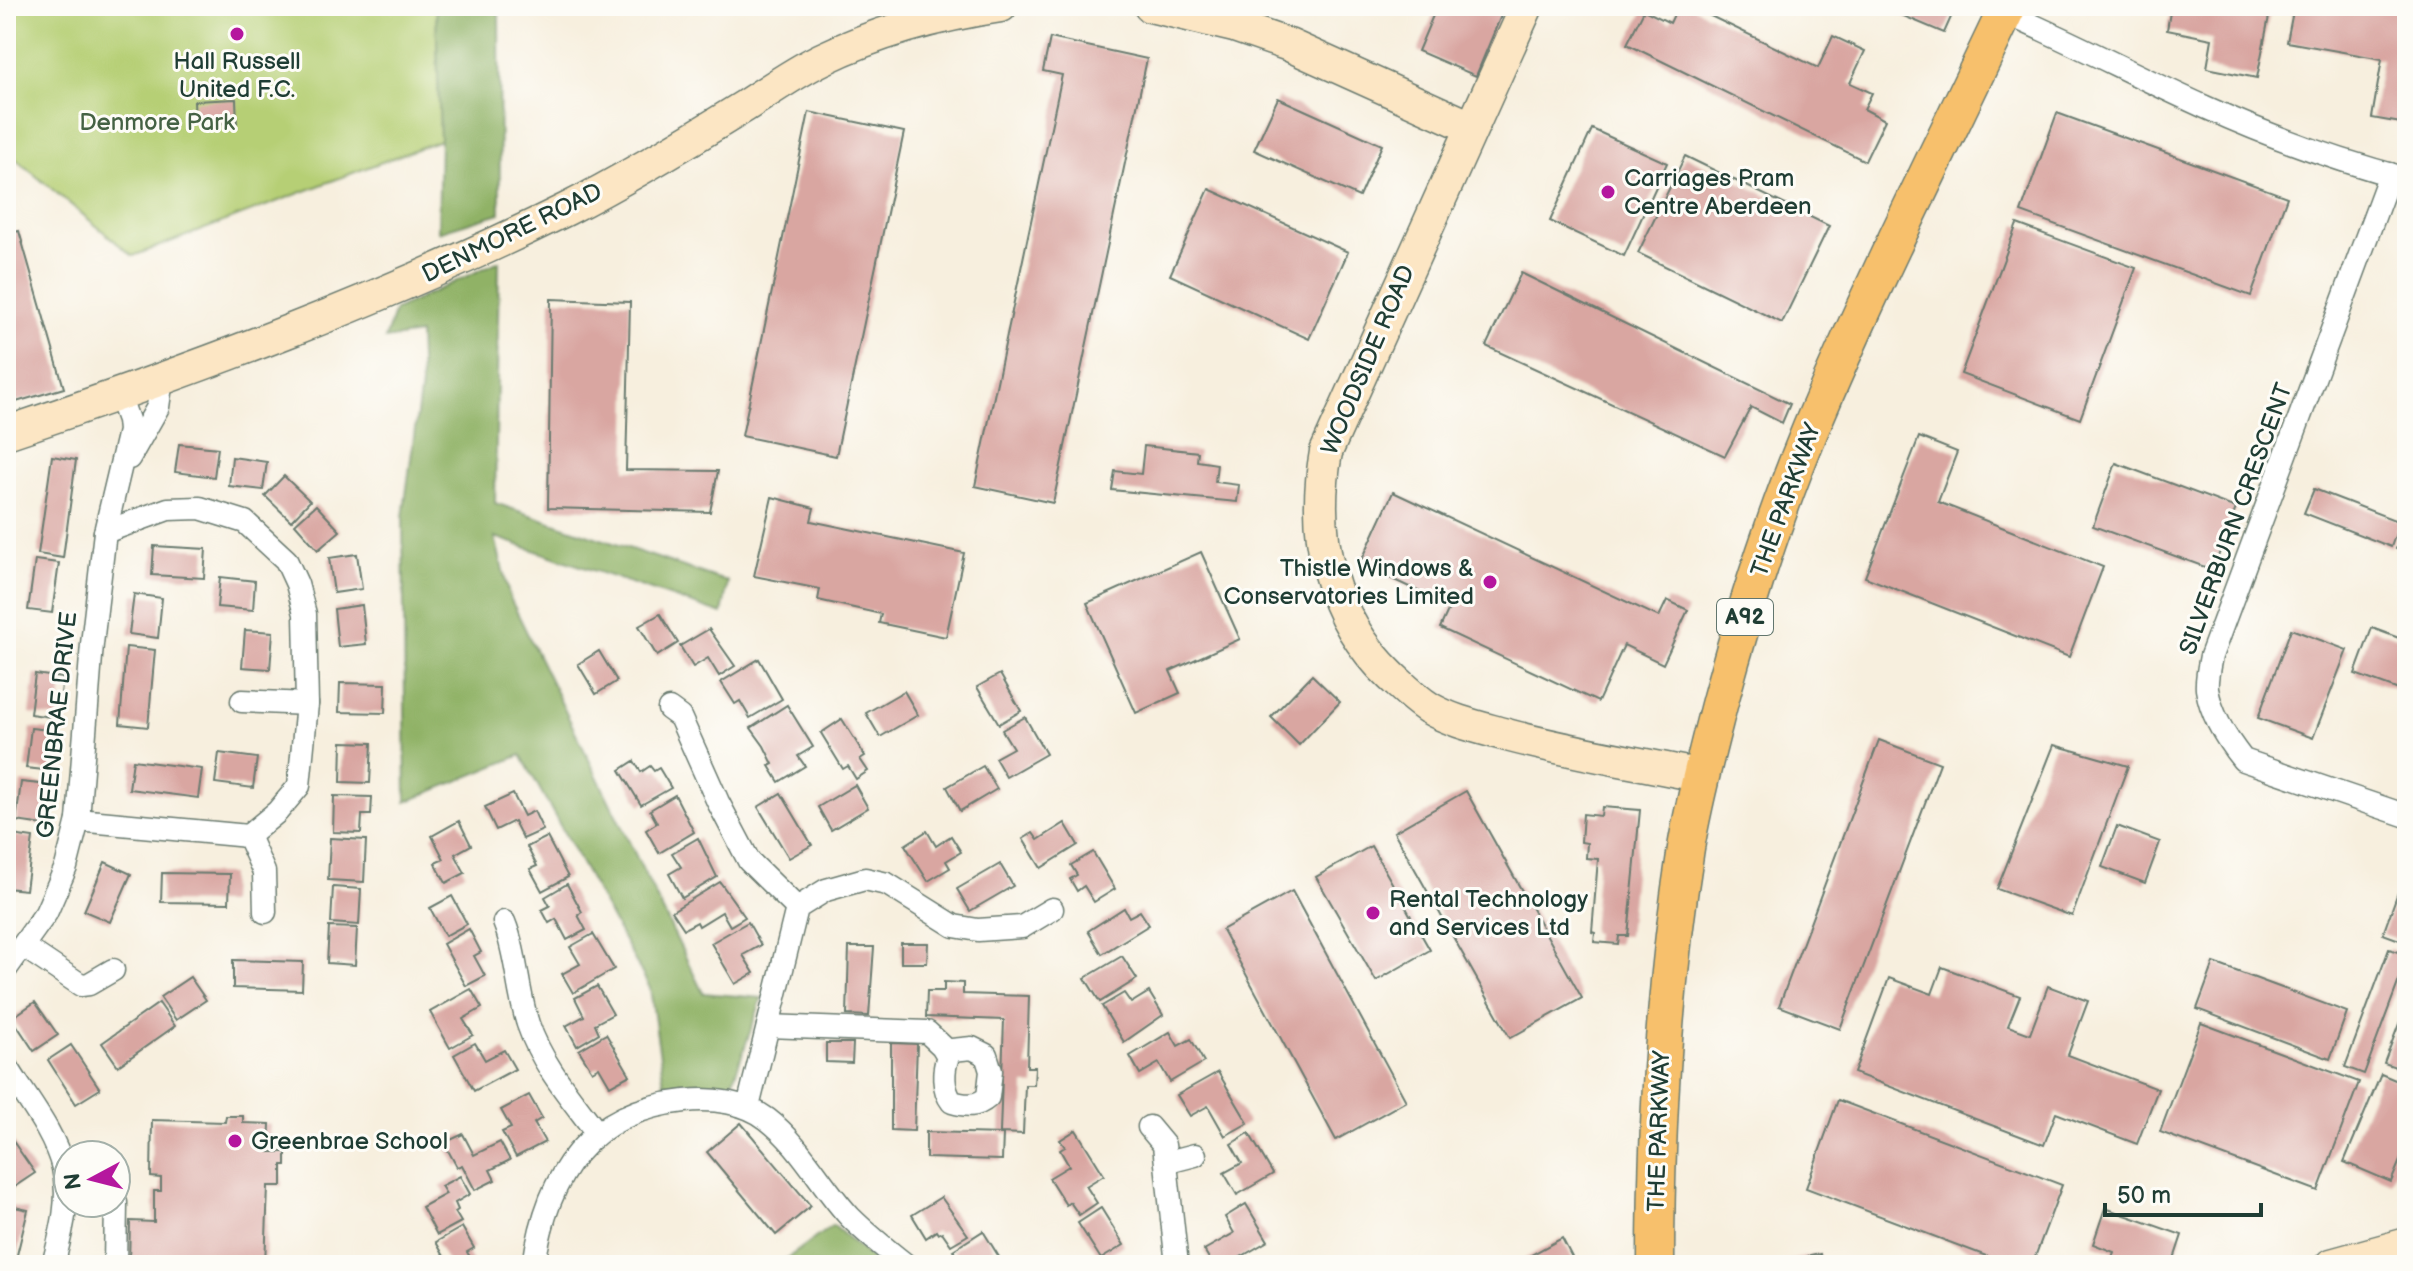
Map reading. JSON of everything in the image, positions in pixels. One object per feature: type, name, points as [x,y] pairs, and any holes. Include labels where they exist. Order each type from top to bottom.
[{"type":"main road","name":"THE PARKWAY","points":[[1656,1265],[1657,1124],[1665,1010],[1686,846],[1731,661],[1769,539],[1811,429],[2006,10]]},
{"type":"street","name":"DENMORE ROAD","points":[[6,433],[162,379],[470,256],[599,192],[833,54],[920,23],[1001,6]]},
{"type":"street","points":[[1150,6],[1234,26],[1289,45],[1471,127]]},
{"type":"street","name":"WOODSIDE ROAD","points":[[1527,6],[1326,452],[1321,479],[1322,546],[1335,593],[1356,634],[1376,662],[1430,709],[1469,725],[1529,741],[1701,776]]},
{"type":"street","points":[[2006,10],[2205,107],[2288,140],[2398,177]]},
{"type":"street","name":"SILVERBURN CRESCENT","points":[[2398,177],[2211,656],[2207,687],[2215,715],[2243,760],[2407,816]]},
{"type":"street","name":"GREENBRAE DRIVE","points":[[120,472],[158,407],[162,379]]},
{"type":"street","name":"GREENBRAE DRIVE","points":[[6,969],[46,913],[66,867],[78,820],[92,644],[105,532],[129,431],[119,395]]},
{"type":"street","points":[[78,820],[248,836],[277,812],[299,786],[307,704],[305,614],[297,584],[286,560],[245,522],[200,508],[168,509],[105,532]]},
{"type":"street","points":[[242,701],[307,704]]},
{"type":"street","points":[[669,709],[680,717],[718,802],[749,861],[797,908]]},
{"type":"street","points":[[248,836],[264,872],[265,912]]},
{"type":"street","points":[[748,1107],[797,908],[826,890],[865,879],[887,884],[954,926],[978,930],[1022,927],[1052,909]]},
{"type":"street","points":[[504,922],[527,1022],[537,1047],[597,1133]]},
{"type":"street","points":[[23,946],[81,985],[89,984],[113,970]]},
{"type":"street","points":[[768,1026],[927,1032],[948,1056]]},
{"type":"street","points":[[6,1065],[53,1142],[63,1169],[65,1206],[53,1265]]},
{"type":"street","points":[[534,1265],[548,1201],[576,1154],[597,1133],[653,1106],[713,1101],[748,1107],[768,1120],[794,1147],[849,1216],[906,1265]]},
{"type":"street","points":[[1149,1127],[1164,1145],[1168,1162],[1177,1265]]},
{"type":"street","points":[[1168,1162],[1195,1155]]},
{"type":"street","points":[[115,1265],[116,1219]]},
{"type":"street","points":[[2331,1265],[2407,1244]]},
{"type":"green space","name":"Denmore Park","points":[[6,6],[436,6],[440,140],[133,256],[6,151]]},
{"type":"green space","points":[[436,6],[499,6],[500,213],[438,232],[440,140]]},
{"type":"green space","points":[[499,261],[495,503],[728,582],[722,614],[495,537],[509,596],[703,993],[762,998],[730,1089],[664,1084],[650,988],[521,755],[406,802],[403,517],[421,385],[419,334],[385,339],[395,310]]},
{"type":"green space","points":[[833,1225],[879,1265],[778,1265]]},
{"type":"building","points":[[1437,6],[1505,6],[1476,76],[1418,51]]},
{"type":"building","points":[[1678,6],[1690,6],[1818,68],[1833,36],[1865,51],[1850,83],[1872,93],[1864,109],[1885,120],[1865,161],[1627,44],[1644,10],[1670,23]]},
{"type":"building","points":[[1880,6],[1956,6],[1944,33]]},
{"type":"building","points":[[2171,6],[2271,6],[2257,78],[2207,68],[2212,39],[2167,30]]},
{"type":"building","points":[[2294,6],[2407,6],[2407,124],[2372,118],[2382,59],[2287,42]]},
{"type":"building","points":[[1050,38],[1147,59],[1053,503],[975,486],[1062,75],[1043,71]]},
{"type":"building","points":[[1278,98],[1382,145],[1359,197],[1254,150]]},
{"type":"building","points":[[236,99],[237,123],[195,124],[194,101]]},
{"type":"building","points":[[809,112],[904,132],[836,456],[742,436]]},
{"type":"building","points":[[2057,113],[2287,197],[2251,296],[2021,212]]},
{"type":"building","name":"Carriages Pram Centre Aberdeen","points":[[1592,129],[1667,163],[1624,256],[1550,221]]},
{"type":"building","points":[[1685,156],[1829,226],[1782,323],[1638,253]]},
{"type":"building","points":[[1209,189],[1348,252],[1309,339],[1170,275]]},
{"type":"building","points":[[2017,224],[2136,268],[2080,419],[1961,374]]},
{"type":"building","points":[[19,231],[64,388],[6,405],[6,234]]},
{"type":"building","points":[[1521,273],[1790,404],[1782,423],[1751,407],[1725,456],[1486,346]]},
{"type":"building","points":[[551,299],[630,302],[626,470],[718,471],[710,512],[548,508]]},
{"type":"building","points":[[1919,437],[1957,452],[1938,502],[2103,567],[2069,657],[1865,577]]},
{"type":"building","points":[[179,444],[218,448],[214,477],[175,472]]},
{"type":"building","points":[[1144,446],[1198,452],[1197,461],[1217,464],[1215,482],[1239,485],[1237,502],[1112,490],[1115,471],[1141,474]]},
{"type":"building","points":[[52,456],[76,460],[63,558],[38,554]]},
{"type":"building","points":[[232,457],[267,462],[263,490],[229,486]]},
{"type":"building","points":[[2116,463],[2236,508],[2213,570],[2093,526]]},
{"type":"building","points":[[284,476],[310,501],[291,521],[265,496]]},
{"type":"building","points":[[2314,489],[2400,522],[2391,547],[2304,513]]},
{"type":"building","name":"Thistle Windows & Conservatories Limited","points":[[1393,492],[1659,617],[1667,600],[1688,610],[1663,664],[1624,645],[1598,702],[1440,628],[1450,606],[1360,564]]},
{"type":"building","points":[[772,497],[814,508],[811,521],[964,553],[946,637],[879,623],[881,614],[818,600],[820,589],[754,576]]},
{"type":"building","points":[[316,505],[340,531],[318,550],[295,524]]},
{"type":"building","points":[[2407,521],[2407,554],[2396,549]]},
{"type":"building","points":[[154,546],[206,549],[204,578],[152,575]]},
{"type":"building","points":[[1201,552],[1240,639],[1170,671],[1180,693],[1136,713],[1087,603]]},
{"type":"building","points":[[357,554],[362,589],[334,593],[329,558]]},
{"type":"building","points":[[35,560],[59,563],[52,613],[28,610]]},
{"type":"building","points":[[220,577],[255,581],[253,610],[217,607]]},
{"type":"building","points":[[134,594],[162,598],[158,638],[129,634]]},
{"type":"building","points":[[362,605],[366,644],[338,647],[334,609]]},
{"type":"building","points":[[660,614],[678,643],[657,656],[639,626]]},
{"type":"building","points":[[2372,628],[2407,641],[2407,693],[2355,674]]},
{"type":"building","points":[[709,629],[735,666],[719,676],[708,658],[693,667],[680,646]]},
{"type":"building","points":[[2291,629],[2347,650],[2313,738],[2258,718]]},
{"type":"building","points":[[245,630],[273,632],[270,669],[242,667]]},
{"type":"building","points":[[126,647],[155,650],[148,727],[120,724]]},
{"type":"building","points":[[599,651],[617,681],[596,694],[578,664]]},
{"type":"building","points":[[759,659],[782,699],[750,718],[740,701],[735,704],[721,682]]},
{"type":"building","points":[[35,674],[63,678],[58,718],[30,714]]},
{"type":"building","points":[[1000,674],[1021,711],[999,724],[977,687]]},
{"type":"building","points":[[1312,675],[1340,702],[1299,745],[1271,717]]},
{"type":"building","points":[[340,683],[386,684],[385,713],[339,712]]},
{"type":"building","points":[[904,691],[918,715],[880,737],[866,713]]},
{"type":"building","points":[[787,705],[813,747],[798,756],[805,766],[779,782],[769,766],[773,764],[764,746],[751,728]]},
{"type":"building","points":[[1025,717],[1046,754],[1006,777],[995,758],[1013,748],[1002,730]]},
{"type":"building","points":[[842,719],[865,756],[860,759],[868,771],[856,779],[848,766],[843,769],[821,733]]},
{"type":"building","points":[[31,728],[58,731],[53,771],[26,768]]},
{"type":"building","points":[[1879,740],[1940,763],[1840,1029],[1779,1006]]},
{"type":"building","points":[[342,742],[372,743],[370,783],[341,782]]},
{"type":"building","points":[[2054,745],[2128,766],[2072,916],[1997,889]]},
{"type":"building","points":[[219,753],[257,758],[253,788],[215,783]]},
{"type":"building","points":[[133,760],[202,769],[198,798],[129,789]]},
{"type":"building","points":[[634,761],[641,772],[650,766],[654,771],[659,768],[671,788],[641,805],[620,770]]},
{"type":"building","points":[[983,766],[997,789],[960,811],[947,787]]},
{"type":"building","points":[[21,782],[49,785],[44,825],[16,821]]},
{"type":"building","points":[[855,785],[868,808],[831,830],[818,807]]},
{"type":"building","points":[[1466,791],[1582,998],[1510,1038],[1394,832]]},
{"type":"building","points":[[781,793],[812,845],[789,858],[758,807]]},
{"type":"building","points":[[513,794],[524,816],[534,811],[543,830],[523,839],[514,821],[496,830],[485,807]]},
{"type":"building","points":[[675,795],[694,832],[659,853],[646,830],[657,823],[650,810]]},
{"type":"building","points":[[334,796],[372,797],[371,815],[362,815],[361,833],[333,832]]},
{"type":"building","points":[[1602,807],[1640,810],[1628,936],[1619,936],[1618,944],[1594,942],[1595,933],[1592,932],[1598,859],[1586,858],[1587,843],[1581,842],[1583,814],[1601,816]]},
{"type":"building","points":[[459,821],[471,845],[455,854],[465,873],[446,883],[435,863],[444,859],[432,836]]},
{"type":"building","points":[[1065,823],[1078,845],[1041,868],[1023,839],[1033,833],[1038,840]]},
{"type":"building","points":[[2117,826],[2160,842],[2145,883],[2102,867]]},
{"type":"building","points":[[927,831],[936,846],[951,836],[961,852],[946,861],[950,868],[928,881],[905,845]]},
{"type":"building","points":[[6,834],[33,838],[26,890],[6,888]]},
{"type":"building","points":[[547,837],[568,877],[542,891],[530,869],[537,866],[527,847]]},
{"type":"building","points":[[330,838],[366,840],[364,882],[328,880]]},
{"type":"building","points":[[698,838],[717,877],[682,898],[669,874],[681,867],[672,853]]},
{"type":"building","name":"Rental Technology and Services Ltd","points":[[1371,846],[1430,950],[1376,981],[1316,877]]},
{"type":"building","points":[[1093,852],[1115,889],[1094,902],[1084,886],[1077,891],[1070,879],[1077,875],[1071,865]]},
{"type":"building","points":[[105,862],[131,874],[110,922],[84,911]]},
{"type":"building","points":[[1000,864],[1013,886],[970,911],[957,889]]},
{"type":"building","points":[[162,873],[230,874],[229,903],[161,902]]},
{"type":"building","points":[[2402,881],[2407,883],[2405,942],[2383,934]]},
{"type":"building","points":[[720,882],[745,917],[730,926],[722,912],[699,926],[697,922],[684,929],[672,911]]},
{"type":"building","points":[[567,884],[582,912],[578,915],[586,930],[567,940],[556,919],[549,923],[542,910],[550,906],[545,897]]},
{"type":"building","points":[[333,887],[361,889],[359,925],[331,923]]},
{"type":"building","points":[[1292,891],[1406,1101],[1336,1140],[1222,930]]},
{"type":"building","points":[[452,896],[467,924],[445,936],[430,908]]},
{"type":"building","points":[[1124,908],[1129,917],[1140,911],[1149,925],[1102,954],[1088,931]]},
{"type":"building","points":[[748,922],[761,945],[743,955],[754,973],[735,984],[711,943]]},
{"type":"building","points":[[329,927],[357,928],[355,965],[327,963]]},
{"type":"building","points":[[469,929],[481,952],[474,956],[485,976],[466,986],[443,944]]},
{"type":"building","points":[[593,934],[614,969],[573,993],[562,974],[580,964],[570,947]]},
{"type":"building","points":[[901,943],[928,943],[927,963],[901,963]]},
{"type":"building","points":[[849,947],[874,947],[869,1016],[847,1015]]},
{"type":"building","points":[[2389,949],[2407,955],[2407,959],[2364,1074],[2345,1067]]},
{"type":"building","points":[[1122,956],[1137,979],[1100,1002],[1085,978]]},
{"type":"building","points":[[233,960],[303,962],[302,990],[233,988]]},
{"type":"building","points":[[2214,963],[2347,1012],[2330,1059],[2197,1009]]},
{"type":"building","points":[[1942,967],[2020,996],[2008,1026],[2030,1034],[2048,986],[2088,1001],[2068,1055],[2158,1089],[2137,1144],[2056,1113],[2044,1145],[1854,1073],[1889,978],[1932,994]]},
{"type":"building","points":[[190,977],[206,1000],[176,1020],[160,997]]},
{"type":"building","points":[[944,982],[963,983],[963,994],[1029,996],[1027,1067],[1035,1067],[1034,1085],[1025,1085],[1023,1134],[1000,1133],[1004,1020],[926,1017],[927,991],[944,991]]},
{"type":"building","points":[[597,986],[613,1014],[595,1024],[599,1033],[577,1046],[566,1026],[584,1016],[575,998]]},
{"type":"building","points":[[471,989],[482,1008],[463,1019],[473,1035],[450,1048],[430,1012]]},
{"type":"building","points":[[1149,992],[1163,1015],[1124,1042],[1102,1006],[1124,993],[1131,1003]]},
{"type":"building","points":[[35,1002],[58,1035],[34,1051],[12,1018]]},
{"type":"building","points":[[159,1003],[175,1026],[118,1066],[102,1043]]},
{"type":"building","points":[[2407,1003],[2407,1071],[2384,1063]]},
{"type":"building","points":[[2201,1023],[2359,1082],[2318,1191],[2160,1132]]},
{"type":"building","points":[[1170,1032],[1178,1046],[1191,1039],[1204,1062],[1170,1082],[1159,1063],[1140,1074],[1130,1056]]},
{"type":"building","points":[[606,1034],[630,1075],[610,1086],[599,1067],[592,1071],[579,1050]]},
{"type":"building","points":[[475,1043],[485,1060],[504,1050],[515,1069],[474,1091],[454,1055]]},
{"type":"building","points":[[826,1043],[853,1043],[852,1063],[826,1062]]},
{"type":"building","points":[[891,1043],[917,1044],[914,1131],[891,1130]]},
{"type":"building","points":[[71,1045],[100,1089],[76,1104],[48,1060]]},
{"type":"building","points":[[1218,1072],[1248,1123],[1225,1136],[1208,1106],[1190,1116],[1177,1095]]},
{"type":"building","points":[[2381,1074],[2407,1085],[2407,1144],[2391,1182],[2344,1162]]},
{"type":"building","points":[[529,1095],[542,1118],[534,1123],[545,1142],[516,1157],[502,1132],[511,1128],[501,1110]]},
{"type":"building","points":[[1838,1100],[2062,1185],[2032,1265],[2010,1265],[1806,1188]]},
{"type":"building","points":[[226,1116],[243,1116],[243,1123],[270,1124],[269,1152],[286,1152],[286,1165],[282,1165],[282,1186],[268,1186],[265,1265],[129,1265],[130,1221],[154,1222],[154,1191],[161,1191],[161,1178],[151,1177],[152,1120],[225,1122]]},
{"type":"building","points":[[741,1123],[811,1206],[776,1235],[707,1152]]},
{"type":"building","points":[[1076,1130],[1104,1175],[1086,1186],[1097,1203],[1079,1215],[1070,1202],[1066,1205],[1049,1178],[1069,1166],[1060,1150],[1065,1147],[1060,1140]]},
{"type":"building","points":[[926,1132],[1003,1134],[1002,1160],[926,1158]]},
{"type":"building","points":[[1249,1133],[1273,1174],[1237,1195],[1224,1173],[1242,1163],[1231,1144]]},
{"type":"building","points":[[463,1134],[474,1155],[500,1142],[510,1160],[490,1170],[495,1180],[475,1190],[462,1165],[457,1167],[444,1143]]},
{"type":"building","points":[[10,1137],[35,1173],[11,1189],[6,1181],[6,1140]]},
{"type":"building","points":[[460,1176],[470,1194],[455,1203],[458,1210],[455,1212],[461,1222],[437,1235],[422,1207],[446,1194],[441,1186]]},
{"type":"building","points":[[941,1197],[968,1235],[951,1245],[942,1232],[938,1234],[936,1231],[926,1238],[912,1215]]},
{"type":"building","points":[[1246,1204],[1268,1241],[1227,1265],[1213,1265],[1204,1250],[1234,1233],[1225,1217]]},
{"type":"building","points":[[6,1205],[28,1210],[16,1259],[6,1256]]},
{"type":"building","points":[[1101,1208],[1124,1245],[1101,1259],[1078,1223]]},
{"type":"building","points":[[2105,1208],[2182,1235],[2172,1265],[2109,1265],[2114,1252],[2093,1244]]},
{"type":"building","points":[[462,1227],[474,1248],[467,1252],[475,1265],[449,1265],[436,1242]]},
{"type":"building","points":[[983,1231],[1004,1265],[962,1265],[953,1250]]},
{"type":"building","points":[[1562,1238],[1576,1265],[1513,1265]]},
{"type":"building","points":[[1820,1254],[1822,1265],[1772,1265],[1772,1264]]},
{"type":"place","name":"Hall Russell United F.C.","points":[[237,34]]},
{"type":"place","name":"Carriages Pram Centre Aberdeen","points":[[1608,192]]},
{"type":"place","name":"Thistle Windows & Conservatories Limited","points":[[1490,582]]},
{"type":"place","name":"Rental Technology and Services Ltd","points":[[1373,913]]},
{"type":"place","name":"Greenbrae School","points":[[235,1141]]}]
